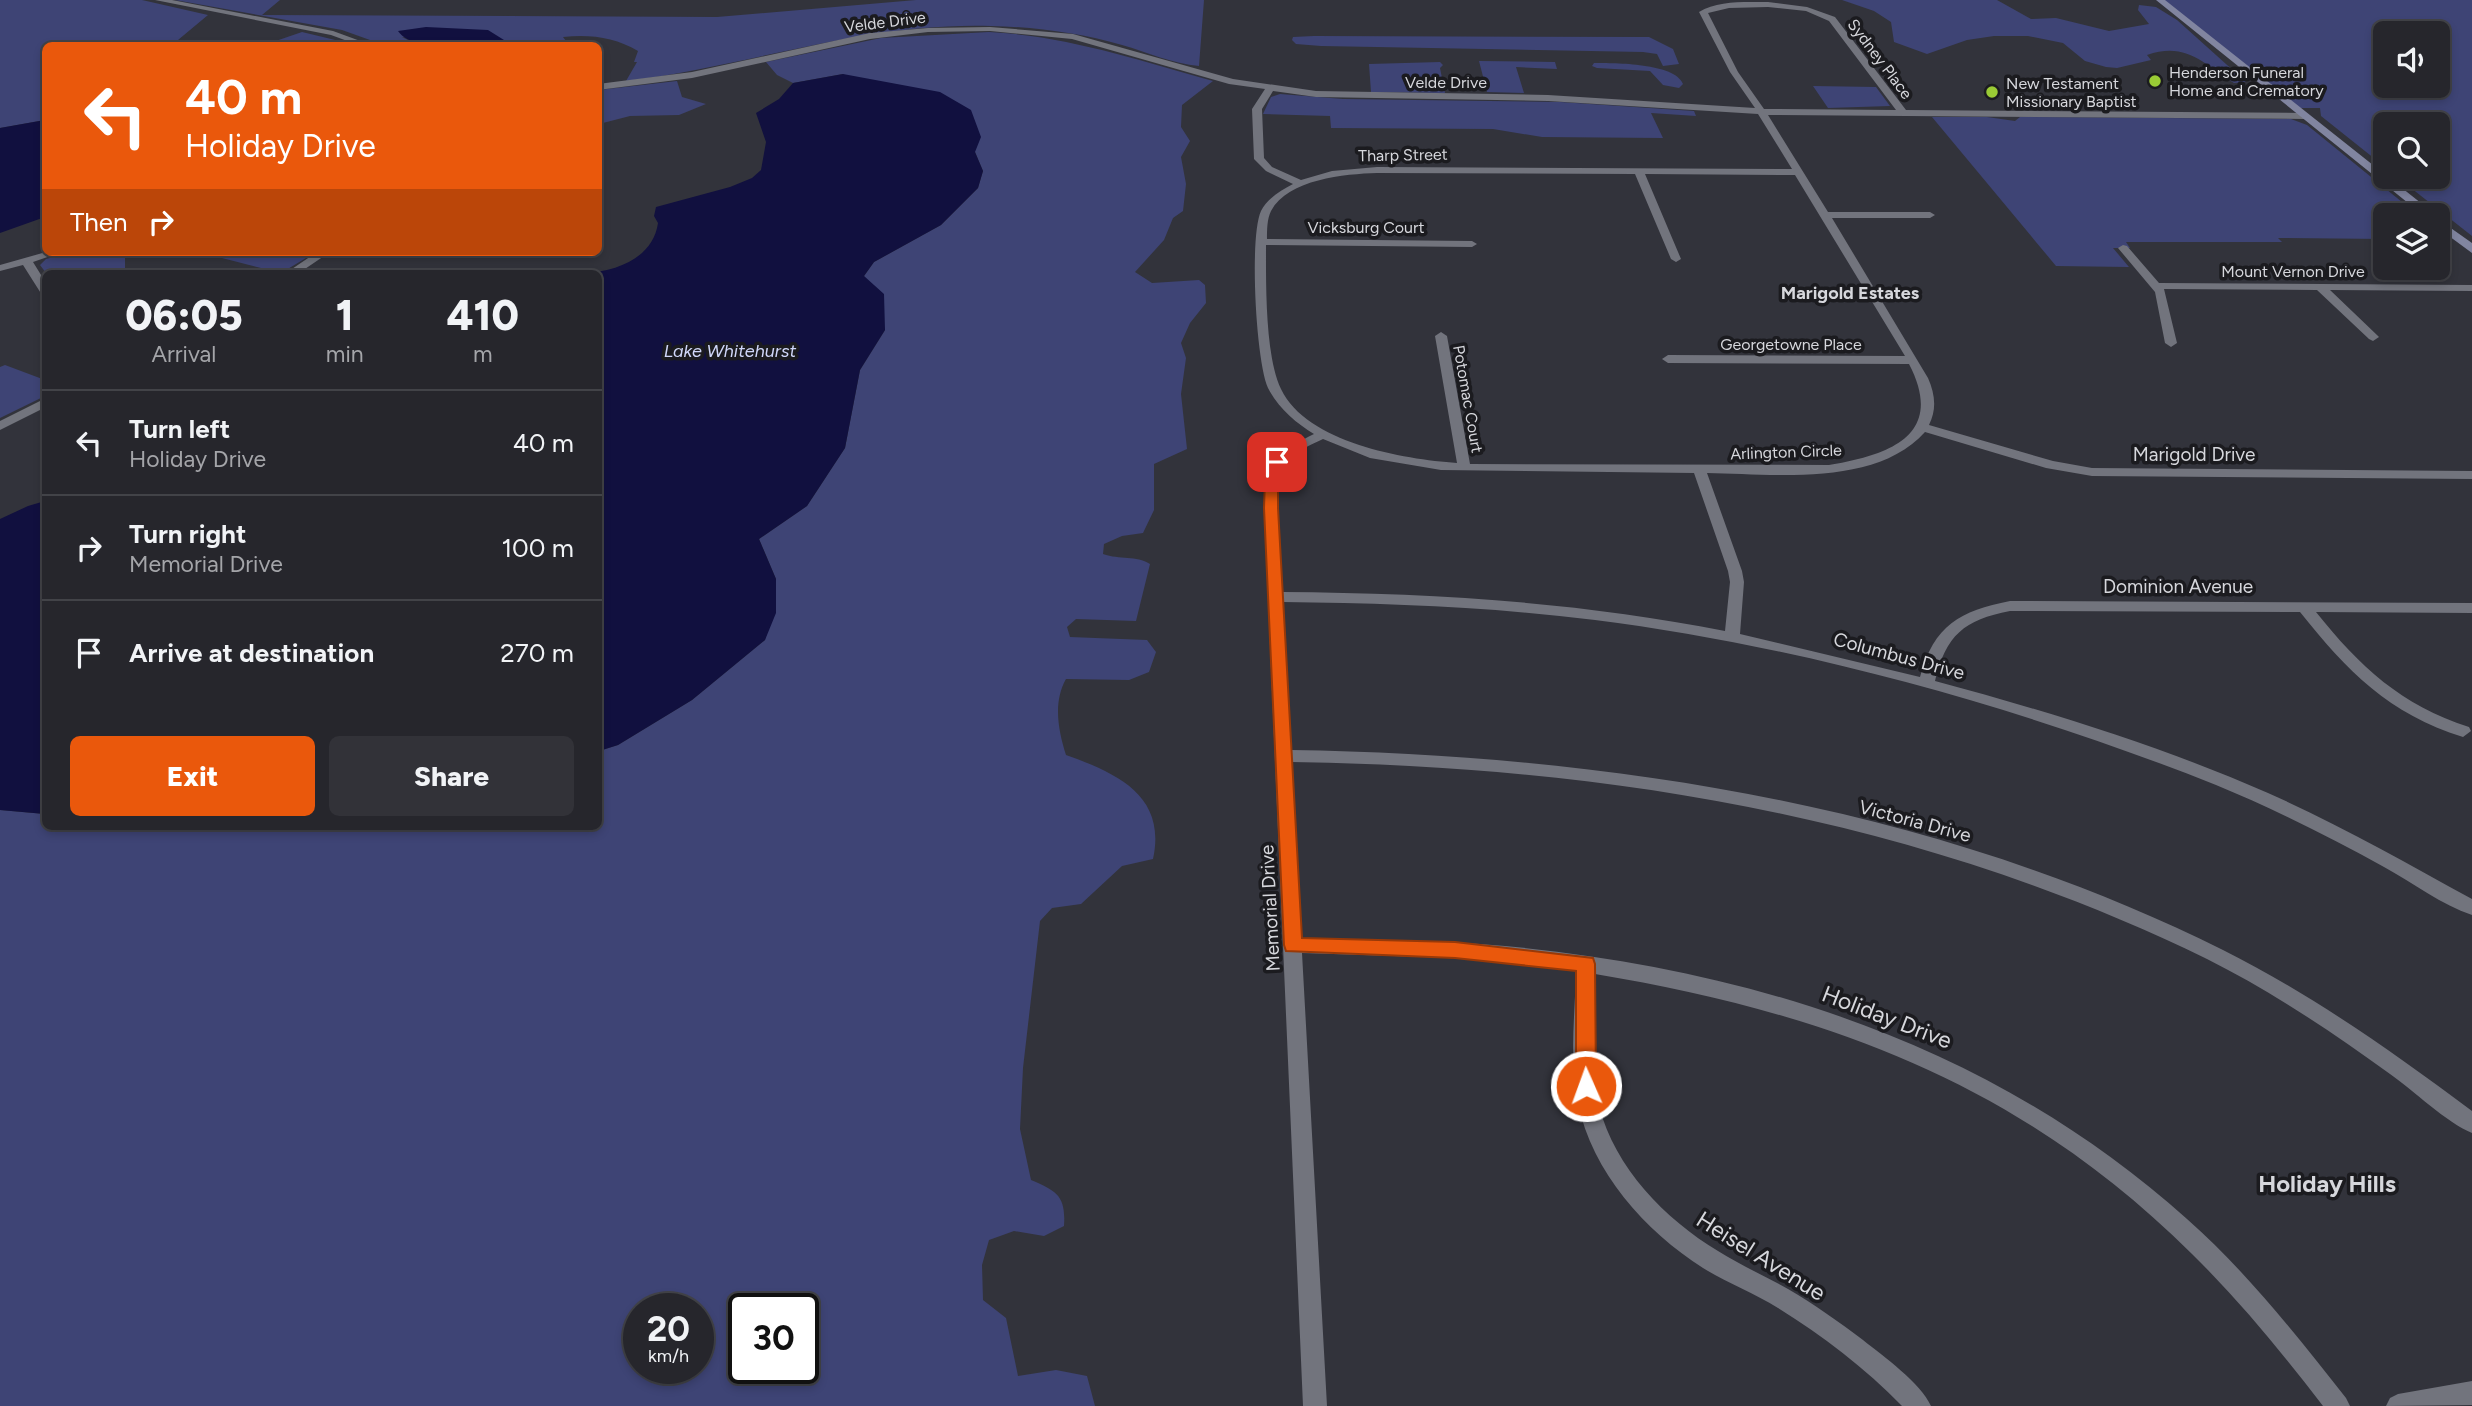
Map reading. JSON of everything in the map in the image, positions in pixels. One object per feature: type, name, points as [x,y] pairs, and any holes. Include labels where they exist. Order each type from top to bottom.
[{"type":"main road","points":[[2160,0],[2415,203]]},
{"type":"main road","points":[[2450,232],[2472,249]]},
{"type":"street","points":[[159,0],[333,33],[359,42]]},
{"type":"street","name":"Sydney Place","points":[[1761,111],[1703,17],[1704,6],[1794,5],[1827,15],[1903,113]]},
{"type":"street","name":"Velde Drive","points":[[602,86],[692,75],[870,36],[974,29],[1073,37],[1220,79],[1270,89],[1337,95],[1566,98],[1761,111],[2004,117],[2305,116]]},
{"type":"street","points":[[1270,89],[1257,109],[1259,159],[1269,169],[1301,184]]},
{"type":"street","points":[[1761,111],[1913,360],[1928,396],[1927,413],[1922,427]]},
{"type":"street","name":"Tharp Street","points":[[1323,434],[1289,408],[1270,377],[1261,242],[1265,212],[1279,198],[1301,184],[1333,175],[1377,170],[1798,172]]},
{"type":"street","points":[[1639,171],[1676,259]]},
{"type":"street","points":[[1824,215],[1930,215]]},
{"type":"street","name":"Vicksburg Court","points":[[1261,242],[1472,244]]},
{"type":"street","points":[[2123,248],[2156,286],[2163,300],[2171,343]]},
{"type":"street","points":[[0,268],[42,256]]},
{"type":"street","points":[[296,270],[319,256]]},
{"type":"street","points":[[26,260],[42,286]]},
{"type":"street","name":"Mount Vernon Drive","points":[[2156,286],[2472,288]]},
{"type":"street","points":[[2320,287],[2373,337]]},
{"type":"street","name":"Potomac Court","points":[[1441,336],[1464,468]]},
{"type":"street","name":"Georgetowne Place","points":[[1668,359],[1913,360]]},
{"type":"street","points":[[0,426],[42,404]]},
{"type":"street","name":"Arlington Circle","points":[[1323,434],[1352,448],[1391,459],[1464,468],[1812,470],[1858,464],[1893,452],[1922,427]]},
{"type":"street","name":"Marigold Drive","points":[[1922,427],[2051,465],[2092,472],[2469,478]]},
{"type":"street","name":"Memorial Drive","points":[[1315,1406],[1271,508],[1274,467],[1288,453],[1323,434]]},
{"type":"street","points":[[1699,470],[1735,571],[1737,582],[1731,637]]},
{"type":"street","name":"Columbus Drive","points":[[1276,597],[1420,601],[1529,608],[1628,620],[1731,637],[1926,684],[2099,734],[2212,777],[2341,836],[2472,908]]},
{"type":"street","name":"Dominion Avenue","points":[[1926,684],[1935,649],[1949,630],[1974,615],[1996,609],[2038,605],[2472,608]]},
{"type":"street","points":[[2303,607],[2344,658],[2382,691],[2426,718],[2463,731]]},
{"type":"street","name":"Victoria Drive","points":[[1283,756],[1461,762],[1636,781],[1805,813],[2011,869],[2103,903],[2230,963],[2347,1033],[2472,1123]]},
{"type":"street","name":"Holiday Drive","points":[[1293,945],[1455,950],[1586,964],[1713,988],[1820,1016],[1909,1048],[1970,1077],[2081,1148],[2180,1227],[2256,1306],[2338,1406]]},
{"type":"street","name":"Heisel Avenue","points":[[1586,964],[1584,1045],[1589,1105],[1604,1144],[1629,1185],[1661,1221],[1684,1240],[1705,1256],[1811,1317],[1854,1348],[1919,1406]]},
{"type":"street","points":[[2398,1406],[2472,1393]]},
{"type":"shaded area","points":[[0,0],[142,0],[208,15],[176,42],[42,42],[42,121],[0,128]]},
{"type":"shaded area","points":[[175,0],[280,0],[262,15],[717,17],[916,0],[1204,0],[1199,66],[1058,31],[991,26],[944,27],[853,38],[717,66],[626,81],[637,62],[634,62],[638,51],[620,42],[602,38],[563,37],[567,42],[465,42],[402,37],[412,42],[376,42],[342,30]]},
{"type":"shaded area","points":[[1842,0],[1997,0],[2031,19],[2056,18],[2109,31],[2149,24],[2138,10],[2139,5],[2156,7],[2177,20],[2246,82],[2234,83],[2204,62],[2184,53],[2161,51],[2147,55],[2151,60],[2117,68],[2106,67],[2085,61],[2063,43],[2028,36],[1994,36],[1967,40],[1927,54],[1894,42],[1891,22],[1874,11]]},
{"type":"shaded area","points":[[2161,0],[2472,0],[2472,236],[2450,219],[2450,203],[2430,203],[2412,189],[2450,189],[2450,112],[2373,112],[2373,157],[2321,116],[2320,108],[2296,108]]},
{"type":"shaded area","points":[[302,32],[344,42],[273,42]]},
{"type":"shaded area","points":[[989,32],[1075,44],[1213,81],[1182,105],[1181,127],[1190,141],[1181,157],[1186,184],[1183,211],[1173,218],[1164,240],[1135,272],[1152,283],[1199,280],[1205,285],[1206,303],[1190,323],[1181,343],[1186,358],[1181,394],[1187,449],[1154,464],[1154,510],[1143,533],[1122,536],[1104,544],[1103,554],[1139,559],[1150,564],[1136,621],[1076,619],[1067,627],[1070,637],[1147,640],[1156,652],[1149,672],[1129,680],[1066,679],[1058,707],[1059,726],[1066,755],[1119,779],[1145,803],[1152,818],[1155,837],[1153,859],[1122,866],[1081,904],[1052,908],[1040,921],[1023,1068],[1020,1129],[1031,1180],[1058,1196],[1063,1208],[1064,1226],[1044,1236],[1014,1231],[989,1240],[982,1265],[983,1300],[1006,1318],[1018,1376],[1056,1370],[1087,1376],[1095,1406],[0,1406],[0,810],[42,814],[42,830],[602,830],[602,750],[618,745],[692,700],[765,640],[776,579],[759,539],[807,506],[845,448],[860,370],[885,330],[864,276],[874,262],[941,225],[978,188],[983,171],[975,152],[843,74],[793,83],[777,75],[766,62],[881,38]]},
{"type":"shaded area","points":[[1293,37],[1649,37],[1673,49],[1679,64],[1663,66],[1657,54],[1643,52],[1321,46],[1296,44],[1292,40]]},
{"type":"shaded area","points":[[1479,61],[1555,62],[1557,69],[1516,67],[1524,93],[1487,92]]},
{"type":"shaded area","points":[[1440,62],[1443,65],[1440,68],[1445,93],[1371,92],[1369,64]]},
{"type":"shaded area","points":[[1594,63],[1657,68],[1678,77],[1683,84],[1679,88],[1663,85],[1650,71],[1597,68],[1592,66]]},
{"type":"shaded area","points":[[677,81],[682,97],[706,104],[679,115],[630,116],[602,123],[602,90]]},
{"type":"shaded area","points":[[1813,86],[1876,87],[1890,106],[1828,108]]},
{"type":"shaded area","points":[[1280,94],[1343,99],[1560,102],[1694,111],[1696,116],[1651,113],[1663,138],[1542,137],[1493,129],[1331,128],[1330,116],[1263,114],[1271,97]]},
{"type":"shaded area","points":[[1932,117],[1987,117],[2015,121],[2020,117],[2291,119],[2307,125],[2373,179],[2373,189],[2386,189],[2403,203],[2373,203],[2373,239],[2126,242],[2130,248],[2113,248],[2129,267],[2056,266]]},
{"type":"shaded area","points":[[57,256],[125,256],[125,269],[44,270],[40,265],[46,259]]},
{"type":"shaded area","points":[[309,256],[286,270],[269,270],[222,258]]},
{"type":"shaded area","points":[[5,365],[42,379],[42,397],[0,418],[0,367]]},
{"type":"water","points":[[426,27],[488,30],[504,42],[415,42],[398,31]]},
{"type":"water","name":"Lake Whitehurst","points":[[843,74],[940,92],[971,110],[981,137],[975,152],[983,171],[978,188],[941,225],[874,262],[864,276],[884,294],[885,330],[860,370],[845,448],[807,506],[759,539],[776,579],[776,613],[765,640],[692,700],[618,745],[602,750],[602,271],[632,260],[649,245],[658,223],[654,216],[656,207],[730,187],[752,178],[761,170],[766,142],[756,113],[779,99],[793,83]]},
{"type":"water","points":[[42,121],[42,218],[0,233],[0,128]]},
{"type":"water","points":[[42,502],[42,814],[0,810],[0,519]]},
{"type":"place","name":"Henderson Funeral Home and Crematory","points":[[2155,81]]},
{"type":"place","name":"New Testament Missionary Baptist","points":[[1992,92]]},
{"type":"district","name":"Marigold Estates","points":[[1850,293]]},
{"type":"district","name":"Holiday Hills","points":[[2327,1183]]},
{"type":"route","points":[[1277,462],[1272,480],[1271,508],[1293,945],[1455,950],[1586,964],[1586,1086]]}]
